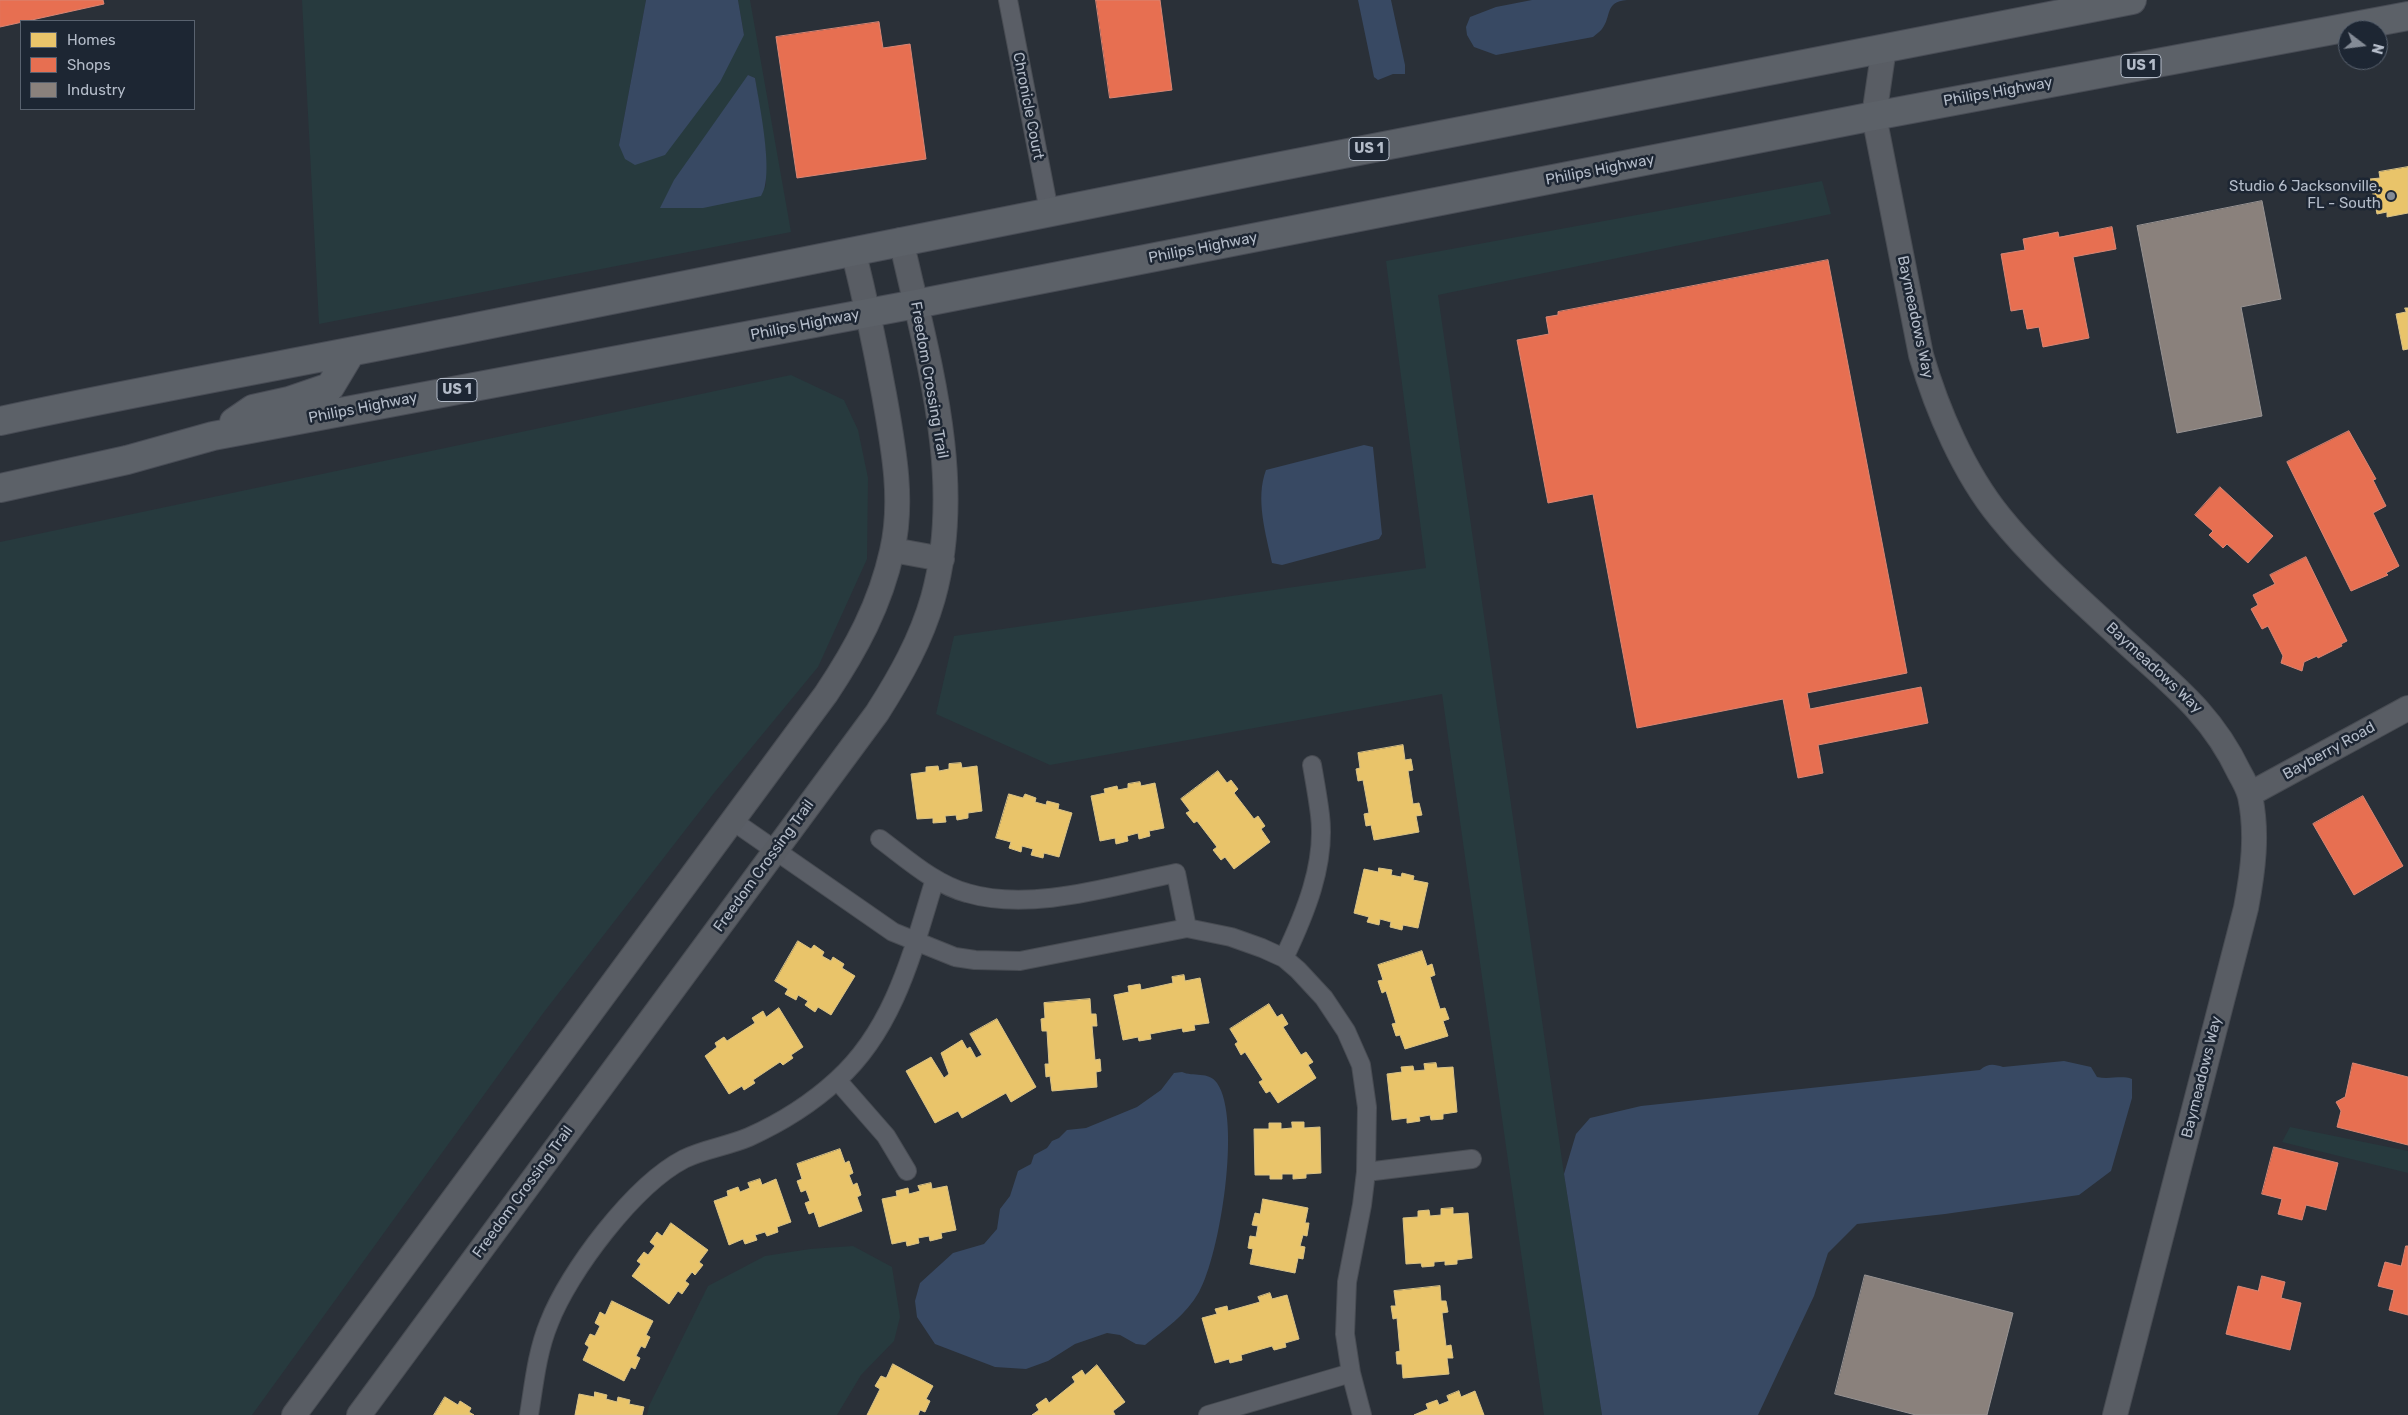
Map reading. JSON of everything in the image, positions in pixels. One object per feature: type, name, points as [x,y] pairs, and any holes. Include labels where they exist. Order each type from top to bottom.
[{"type":"main road","name":"US 1","points":[[0,421],[113,396],[351,352],[901,240],[2132,0]]},
{"type":"main road","name":"Philips Highway","points":[[0,488],[127,460],[213,436],[869,313],[1874,116],[2408,16]]},
{"type":"main road","points":[[213,436],[253,410],[289,401],[330,387],[351,352]]},
{"type":"street","name":"Chronicle Court","points":[[1008,0],[1049,211]]},
{"type":"street","name":"Baymeadows Way","points":[[1884,48],[1874,116],[1921,355],[1930,384],[1964,462],[1999,516],[2054,576],[2201,711],[2228,748],[2250,794],[2254,828],[2254,868],[2246,908],[2115,1415]]},
{"type":"street","name":"Freedom Crossing Trail","points":[[359,1415],[877,713],[898,681],[924,625],[942,559],[946,502],[944,451],[916,304],[901,240]]},
{"type":"street","points":[[294,1415],[733,821],[854,652],[882,589],[893,550],[897,484],[891,434],[869,313],[853,250]]},
{"type":"street","points":[[893,550],[942,559]]},
{"type":"street","name":"Bayberry Road","points":[[2250,794],[2408,708]]},
{"type":"street","points":[[1284,958],[1303,918],[1318,861],[1320,816],[1312,766]]},
{"type":"street","points":[[733,821],[892,932],[955,957],[975,960],[1020,961],[1187,928],[1231,937],[1284,958],[1324,998],[1346,1031],[1361,1065],[1367,1107],[1366,1172],[1362,1205],[1347,1282],[1346,1334],[1351,1373],[1362,1415]]},
{"type":"street","points":[[880,839],[934,878],[967,893],[1008,900],[1056,897],[1176,873],[1187,928]]},
{"type":"street","points":[[529,1415],[537,1363],[548,1323],[570,1280],[629,1202],[656,1177],[685,1159],[748,1138],[792,1114],[837,1080],[856,1060],[883,1021],[904,981],[934,878]]},
{"type":"street","points":[[837,1080],[886,1136],[907,1171]]},
{"type":"street","points":[[1366,1172],[1472,1159]]},
{"type":"street","points":[[1208,1415],[1351,1373]]},
{"type":"green space","points":[[302,0],[646,0],[619,145],[744,35],[738,0],[750,0],[791,232],[319,324]],"holes":[[[748,75],[755,78],[766,154],[766,189]]]},
{"type":"green space","points":[[1822,181],[1831,214],[1438,295],[1564,1174],[1602,1415],[1544,1415],[1442,694],[1050,765],[936,714],[954,636],[1426,568],[1386,261]]},
{"type":"green space","points":[[791,375],[844,400],[858,430],[868,478],[867,559],[818,667],[714,793],[544,1012],[252,1415],[0,1415],[0,542]]},
{"type":"green space","points":[[2290,1127],[2408,1151],[2408,1173],[2282,1142]]},
{"type":"green space","points":[[853,1246],[892,1267],[900,1317],[894,1341],[861,1375],[837,1415],[647,1415],[649,1406],[708,1286],[765,1256],[810,1249]]},
{"type":"water","points":[[646,0],[738,0],[744,35],[720,82],[665,155],[635,165],[625,159],[619,145]]},
{"type":"water","points":[[1358,0],[1391,0],[1405,65],[1405,74],[1393,74],[1378,80],[1374,77]]},
{"type":"water","points":[[1532,0],[1627,0],[1620,1],[1612,7],[1605,24],[1593,37],[1496,55],[1474,47],[1467,35],[1466,27],[1470,17],[1496,7]]},
{"type":"water","points":[[748,75],[755,78],[765,139],[767,173],[761,196],[703,208],[660,208],[674,180]]},
{"type":"water","points":[[1364,445],[1373,447],[1382,534],[1379,539],[1282,565],[1272,563],[1261,505],[1261,493],[1266,470]]},
{"type":"water","points":[[2064,1061],[2091,1067],[2097,1077],[2124,1077],[2132,1079],[2132,1098],[2111,1171],[2079,1195],[1857,1224],[1828,1253],[1814,1296],[1758,1415],[1602,1415],[1564,1174],[1576,1134],[1590,1118],[1641,1106],[1980,1070],[1991,1065],[2003,1067]]},
{"type":"water","points":[[1182,1072],[1214,1079],[1224,1101],[1228,1126],[1228,1155],[1221,1219],[1207,1274],[1199,1292],[1188,1308],[1145,1345],[1136,1344],[1120,1335],[1107,1333],[1075,1344],[1048,1361],[1026,1369],[995,1367],[935,1344],[917,1317],[915,1301],[920,1283],[953,1253],[984,1244],[997,1229],[1000,1209],[1010,1196],[1018,1171],[1031,1164],[1034,1155],[1047,1148],[1052,1141],[1059,1138],[1067,1130],[1086,1128],[1137,1107],[1161,1090],[1174,1073]]},
{"type":"building: Homes","name":"Studio 6 Jacksonville, FL - South","points":[[2408,167],[2408,213],[2387,217],[2387,212],[2377,214],[2370,179],[2380,178],[2379,172]]},
{"type":"building: Homes","points":[[2405,308],[2408,308],[2408,349],[2403,350],[2396,314],[2406,312]]},
{"type":"building: Homes","points":[[1403,745],[1405,760],[1411,759],[1413,770],[1408,771],[1413,804],[1419,803],[1422,815],[1416,816],[1419,832],[1374,840],[1371,825],[1366,826],[1364,814],[1369,813],[1363,780],[1358,781],[1356,769],[1360,768],[1358,753]]},
{"type":"building: Homes","points":[[961,763],[962,768],[977,766],[982,811],[968,813],[968,818],[957,820],[956,815],[945,816],[946,822],[933,823],[933,818],[917,819],[911,774],[926,772],[926,767],[938,766],[939,771],[949,769],[949,764]]},
{"type":"building: Homes","points":[[1218,771],[1227,783],[1231,780],[1238,789],[1234,793],[1254,819],[1258,816],[1265,826],[1261,829],[1270,842],[1234,869],[1225,857],[1221,860],[1213,850],[1217,847],[1197,821],[1194,823],[1186,813],[1190,811],[1181,799]]},
{"type":"building: Homes","points":[[1140,782],[1141,786],[1155,783],[1164,828],[1149,831],[1150,836],[1139,839],[1138,833],[1127,836],[1128,841],[1116,844],[1115,838],[1100,841],[1091,796],[1105,793],[1104,789],[1117,786],[1118,790],[1128,788],[1128,784]]},
{"type":"building: Homes","points":[[1009,794],[1023,798],[1025,794],[1036,798],[1035,802],[1046,805],[1047,801],[1059,804],[1058,809],[1072,813],[1059,857],[1044,853],[1043,858],[1031,855],[1033,849],[1022,846],[1021,852],[1009,848],[1011,842],[996,838]]},
{"type":"building: Homes","points":[[1379,868],[1392,870],[1391,875],[1401,877],[1402,873],[1414,876],[1413,880],[1428,883],[1418,928],[1403,925],[1402,930],[1390,927],[1391,922],[1380,919],[1379,925],[1367,922],[1369,917],[1354,913],[1364,869],[1378,872]]},
{"type":"building: Homes","points":[[798,941],[811,949],[814,945],[824,952],[822,956],[831,961],[833,957],[844,964],[842,968],[855,976],[831,1015],[818,1007],[815,1012],[805,1005],[808,1001],[798,995],[796,1000],[785,994],[788,989],[775,981]]},
{"type":"building: Homes","points":[[1422,951],[1427,966],[1432,964],[1435,975],[1430,977],[1440,1009],[1445,1008],[1449,1019],[1443,1021],[1448,1036],[1405,1049],[1400,1035],[1396,1036],[1392,1024],[1396,1023],[1386,991],[1382,993],[1378,981],[1383,980],[1378,965]]},
{"type":"building: Homes","points":[[1184,975],[1185,981],[1200,978],[1209,1023],[1194,1025],[1195,1030],[1183,1032],[1182,1028],[1150,1034],[1151,1039],[1139,1041],[1138,1037],[1123,1040],[1114,995],[1129,992],[1128,986],[1140,984],[1141,990],[1173,983],[1172,977]]},
{"type":"building: Homes","points":[[1090,999],[1091,1014],[1096,1014],[1097,1026],[1092,1026],[1095,1060],[1100,1059],[1101,1071],[1096,1072],[1097,1087],[1052,1091],[1050,1076],[1046,1077],[1045,1064],[1049,1064],[1047,1031],[1042,1031],[1041,1019],[1045,1018],[1044,1003]]},
{"type":"building: Homes","points":[[1269,1004],[1277,1017],[1282,1014],[1288,1024],[1283,1027],[1301,1055],[1306,1052],[1313,1062],[1308,1065],[1316,1078],[1278,1103],[1270,1091],[1266,1093],[1259,1082],[1263,1080],[1245,1052],[1241,1055],[1235,1044],[1238,1042],[1230,1029]]},
{"type":"building: Homes","points":[[779,1008],[803,1047],[791,1055],[793,1058],[783,1065],[780,1062],[753,1080],[755,1083],[744,1090],[742,1086],[729,1094],[705,1056],[717,1047],[715,1043],[724,1037],[727,1041],[755,1023],[752,1018],[763,1011],[766,1017]]},
{"type":"building: Homes","points":[[997,1019],[1036,1087],[1011,1102],[1006,1093],[962,1118],[958,1111],[935,1123],[906,1071],[931,1057],[944,1078],[949,1074],[941,1053],[962,1040],[967,1049],[970,1047],[976,1058],[982,1055],[970,1034]]},
{"type":"building: Homes","points":[[1436,1063],[1437,1068],[1453,1067],[1457,1112],[1443,1114],[1443,1119],[1431,1120],[1430,1115],[1419,1117],[1420,1121],[1407,1123],[1407,1118],[1392,1120],[1387,1074],[1402,1072],[1401,1067],[1413,1066],[1414,1071],[1425,1070],[1424,1064]]},
{"type":"building: Homes","points":[[1292,1122],[1304,1122],[1304,1128],[1320,1127],[1321,1173],[1306,1174],[1306,1178],[1293,1179],[1293,1174],[1282,1174],[1282,1179],[1270,1179],[1270,1175],[1255,1175],[1254,1129],[1269,1129],[1269,1123],[1281,1123],[1281,1129],[1292,1128]]},
{"type":"building: Homes","points":[[840,1149],[845,1163],[849,1161],[853,1173],[849,1175],[853,1185],[857,1183],[861,1195],[857,1197],[862,1211],[819,1227],[814,1212],[809,1214],[805,1203],[810,1201],[806,1190],[801,1192],[797,1181],[802,1179],[797,1164]]},
{"type":"building: Homes","points":[[760,1179],[762,1185],[776,1179],[791,1222],[777,1227],[778,1232],[767,1236],[765,1232],[755,1235],[757,1240],[745,1244],[743,1239],[729,1245],[714,1201],[728,1196],[727,1191],[738,1187],[740,1192],[750,1188],[748,1183]]},
{"type":"building: Homes","points":[[931,1183],[932,1189],[947,1186],[956,1230],[941,1233],[942,1238],[930,1241],[929,1236],[918,1238],[919,1243],[907,1246],[906,1241],[892,1244],[882,1199],[897,1196],[896,1191],[908,1188],[909,1194],[920,1191],[918,1186]]},
{"type":"building: Homes","points":[[1263,1199],[1308,1208],[1305,1223],[1309,1223],[1307,1236],[1303,1235],[1300,1246],[1305,1247],[1303,1259],[1298,1258],[1295,1273],[1250,1264],[1253,1249],[1248,1248],[1250,1236],[1256,1237],[1258,1226],[1252,1225],[1255,1213],[1260,1214]]},
{"type":"building: Homes","points":[[1453,1208],[1453,1214],[1468,1213],[1472,1258],[1457,1260],[1457,1264],[1445,1265],[1445,1261],[1434,1262],[1434,1266],[1422,1267],[1421,1263],[1406,1264],[1403,1218],[1418,1217],[1418,1211],[1429,1210],[1430,1216],[1441,1215],[1441,1209]]},
{"type":"building: Homes","points":[[671,1223],[708,1250],[699,1262],[703,1265],[695,1275],[692,1272],[685,1281],[689,1284],[682,1294],[678,1291],[669,1304],[632,1276],[641,1264],[637,1261],[644,1252],[648,1255],[655,1246],[650,1242],[657,1232],[662,1236]]},
{"type":"building: Homes","points":[[1440,1286],[1441,1301],[1446,1301],[1448,1312],[1442,1313],[1446,1346],[1451,1345],[1453,1358],[1447,1358],[1449,1374],[1403,1378],[1402,1364],[1397,1364],[1396,1352],[1400,1351],[1397,1318],[1393,1319],[1391,1306],[1396,1306],[1394,1291]]},
{"type":"building: Homes","points":[[1270,1293],[1272,1299],[1287,1295],[1299,1339],[1285,1343],[1286,1347],[1274,1350],[1272,1346],[1241,1355],[1242,1360],[1230,1363],[1229,1359],[1215,1363],[1202,1318],[1217,1314],[1215,1309],[1227,1306],[1228,1311],[1260,1302],[1258,1297]]},
{"type":"building: Homes","points":[[612,1301],[653,1321],[646,1335],[650,1337],[645,1348],[641,1346],[636,1356],[640,1358],[635,1369],[631,1367],[624,1381],[583,1360],[589,1347],[585,1344],[590,1334],[595,1336],[600,1326],[595,1323],[600,1312],[605,1315]]},
{"type":"building: Homes","points":[[893,1364],[933,1386],[926,1399],[930,1401],[925,1412],[920,1410],[918,1415],[867,1415],[880,1389],[875,1386],[881,1376],[886,1378]]},
{"type":"building: Homes","points":[[1097,1365],[1125,1402],[1113,1411],[1115,1415],[1032,1415],[1039,1410],[1036,1405],[1046,1398],[1049,1403],[1075,1382],[1072,1377],[1082,1370],[1085,1375]]},
{"type":"building: Homes","points":[[1459,1391],[1461,1397],[1475,1391],[1484,1415],[1414,1415],[1428,1409],[1426,1404],[1437,1400],[1439,1405],[1449,1401],[1447,1396]]},
{"type":"building: Homes","points":[[595,1392],[607,1395],[606,1399],[617,1402],[618,1397],[630,1400],[629,1404],[644,1407],[642,1415],[575,1415],[579,1394],[594,1397]]},
{"type":"building: Homes","points":[[445,1397],[458,1405],[460,1401],[471,1408],[469,1412],[474,1415],[434,1415]]},
{"type":"building: Shops","points":[[0,0],[103,0],[104,4],[32,20],[20,20],[20,23],[0,27]]},
{"type":"building: Shops","points":[[1096,0],[1160,0],[1172,90],[1110,98]]},
{"type":"building: Shops","points":[[879,22],[883,48],[910,44],[926,159],[797,178],[776,37]]},
{"type":"building: Shops","points":[[2112,227],[2116,249],[2073,257],[2089,338],[2043,347],[2039,327],[2027,329],[2023,309],[2011,311],[2001,254],[2025,250],[2023,239],[2058,232],[2059,237]]},
{"type":"building: Shops","points":[[1828,260],[1907,673],[1807,693],[1810,709],[1921,687],[1928,723],[1818,745],[1823,773],[1798,778],[1783,699],[1637,728],[1593,494],[1548,503],[1517,340],[1549,334],[1546,317],[1558,315],[1558,312]]},
{"type":"building: Shops","points":[[2349,431],[2376,479],[2373,480],[2386,506],[2373,513],[2399,566],[2386,573],[2388,575],[2351,591],[2287,462]]},
{"type":"building: Shops","points":[[2220,487],[2273,536],[2248,563],[2227,544],[2223,548],[2209,535],[2213,531],[2195,515]]},
{"type":"building: Shops","points":[[2306,557],[2347,641],[2341,644],[2342,646],[2318,658],[2317,656],[2304,662],[2302,671],[2281,663],[2283,656],[2268,626],[2262,629],[2251,609],[2258,605],[2253,595],[2275,584],[2270,575]]},
{"type":"building: Shops","points":[[2363,796],[2403,866],[2354,895],[2313,824]]},
{"type":"building: Shops","points":[[2353,1063],[2408,1077],[2408,1145],[2337,1127],[2341,1111],[2336,1102],[2345,1097]]},
{"type":"building: Shops","points":[[2274,1147],[2338,1163],[2326,1210],[2306,1205],[2302,1220],[2278,1214],[2282,1199],[2262,1194]]},
{"type":"building: Shops","points":[[2406,1246],[2408,1246],[2408,1315],[2389,1310],[2394,1290],[2378,1286],[2385,1262],[2401,1266]]},
{"type":"building: Shops","points":[[2262,1276],[2285,1282],[2281,1298],[2301,1303],[2290,1350],[2226,1334],[2238,1286],[2258,1291]]},
{"type":"building: Industry","points":[[2262,201],[2281,299],[2241,307],[2262,416],[2177,433],[2137,226]]},
{"type":"building: Industry","points":[[1865,1275],[2013,1313],[1987,1415],[1916,1415],[1835,1394]]},
{"type":"place","name":"Studio 6 Jacksonville, FL - South","points":[[2391,196]]}]
